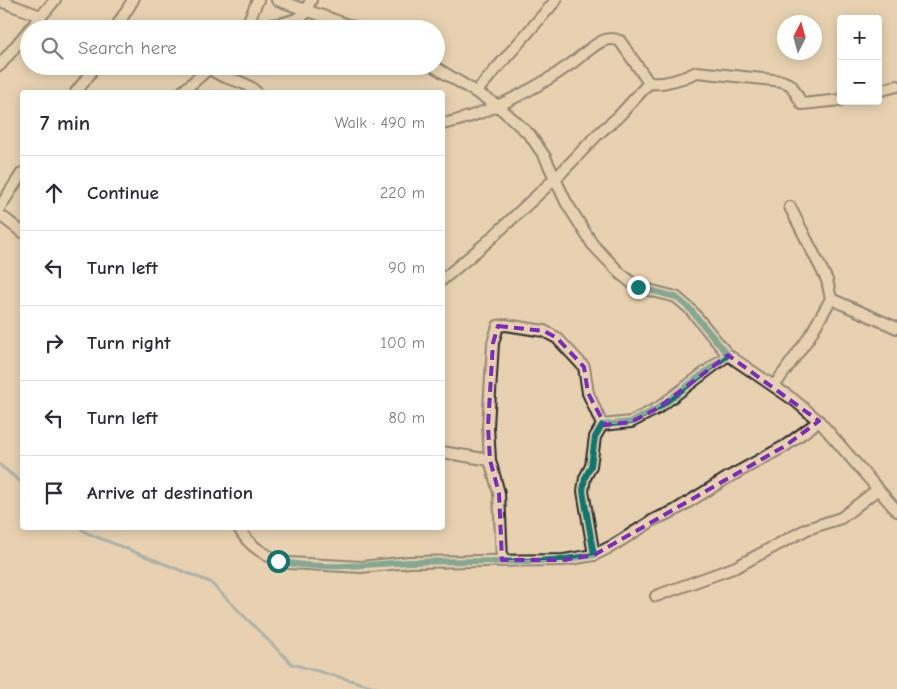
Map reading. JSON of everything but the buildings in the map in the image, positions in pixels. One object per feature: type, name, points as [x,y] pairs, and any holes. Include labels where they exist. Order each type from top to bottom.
[{"type":"street","points":[[37,20],[55,0]]},
{"type":"street","points":[[121,20],[133,0]]},
{"type":"street","points":[[249,20],[258,0]]},
{"type":"street","points":[[277,0],[334,20]]},
{"type":"street","points":[[294,20],[301,18],[308,11],[311,0]]},
{"type":"street","points":[[476,92],[556,0]]},
{"type":"street","points":[[0,1],[40,16]]},
{"type":"street","points":[[445,123],[466,119],[497,105],[569,67],[600,41],[609,39],[620,41],[649,83],[659,84],[686,78],[696,72],[782,81],[791,85],[802,104],[837,100]]},
{"type":"street","points":[[0,65],[20,41]]},
{"type":"street","points":[[445,73],[497,105],[530,135],[545,157],[566,202],[593,245],[621,274],[638,287],[676,297],[690,309],[728,355],[774,386],[819,421],[897,511]]},
{"type":"street","points":[[78,90],[89,75]]},
{"type":"street","points":[[184,90],[202,75]]},
{"type":"street","points":[[217,75],[242,82],[253,90]]},
{"type":"street","points":[[445,277],[492,238],[553,177],[618,117],[649,83]]},
{"type":"street","points":[[882,91],[897,86]]},
{"type":"street","points":[[0,207],[20,176]]},
{"type":"street","points":[[774,386],[808,339],[831,299],[827,280],[790,206]]},
{"type":"street","points":[[0,215],[20,230]]},
{"type":"street","points":[[831,299],[897,328]]},
{"type":"street","points":[[502,560],[499,493],[490,460],[488,426],[493,343],[498,326],[506,325],[544,331],[557,338],[584,367],[588,393],[602,425]]},
{"type":"street","points":[[602,425],[631,422],[658,408],[728,355]]},
{"type":"street","points":[[240,530],[251,544],[278,561],[289,563],[361,567],[410,562],[564,560],[594,555],[655,519],[674,511],[784,446],[819,421]]},
{"type":"street","points":[[594,555],[583,491],[585,478],[591,466],[595,437],[602,425]]},
{"type":"street","points":[[445,452],[490,460]]},
{"type":"street","points":[[656,596],[736,567],[807,529],[841,518],[878,490]]},
{"type":"highlighted area","points":[[498,326],[544,331],[557,338],[584,367],[588,393],[605,425],[631,422],[658,408],[728,355],[819,421],[785,446],[594,555],[564,560],[502,560],[499,493],[490,460],[488,426],[493,343]]},
{"type":"waterway","points":[[0,465],[20,481]]},
{"type":"waterway","points":[[83,530],[210,582],[292,664],[382,689]]},
{"type":"route","points":[[278,561],[326,567],[361,567],[410,562],[564,560],[594,555],[583,491],[585,478],[591,466],[595,437],[602,425],[631,422],[658,408],[689,382],[728,355],[690,309],[676,297],[638,287]]}]
